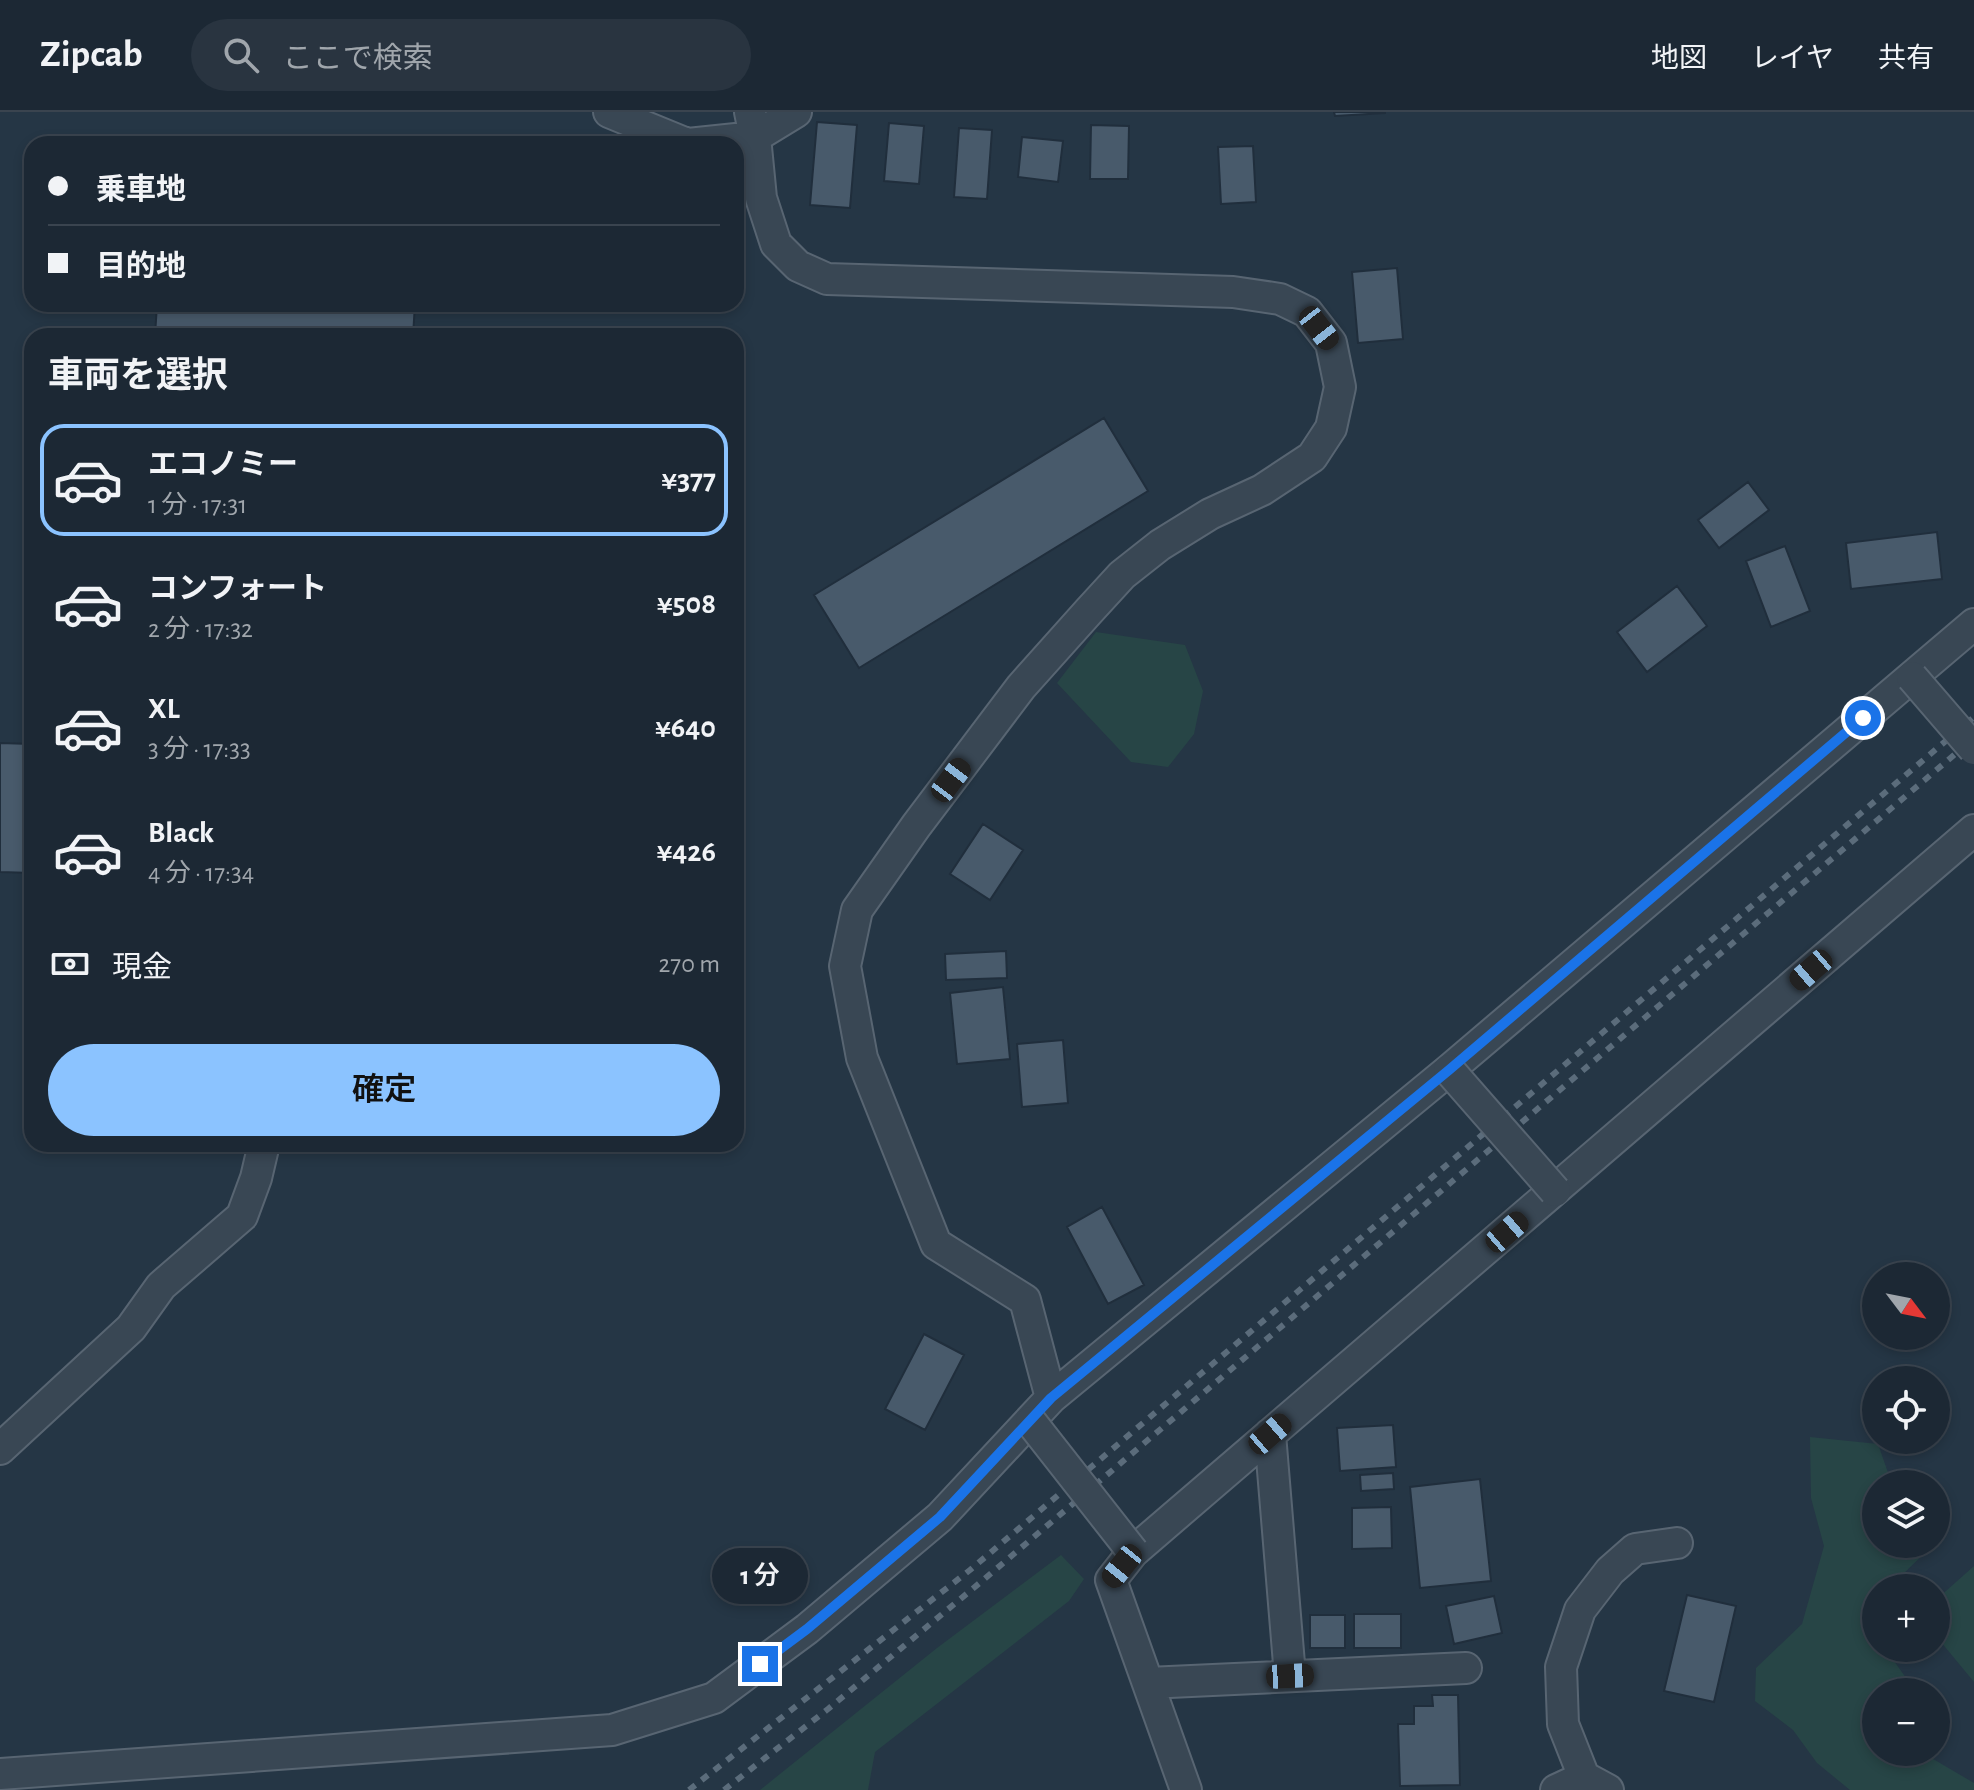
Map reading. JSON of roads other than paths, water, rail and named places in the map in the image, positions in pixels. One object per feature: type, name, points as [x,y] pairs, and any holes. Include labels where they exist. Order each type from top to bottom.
[{"type":"street","points":[[609,112],[668,136]]},
{"type":"street","points":[[713,136],[796,112]]},
{"type":"street","points":[[752,124],[761,198],[776,244],[798,266],[827,279],[1233,292],[1280,299],[1307,312],[1331,343],[1340,387],[1331,428],[1312,457],[1262,490],[1210,514],[1160,545],[1122,575],[1021,687],[857,910],[845,966],[862,1058],[936,1244],[1025,1300],[1051,1398]]},
{"type":"street","points":[[0,1774],[612,1730],[714,1698],[807,1629],[940,1517],[1051,1398],[1449,1070],[1974,624]]},
{"type":"street","points":[[1912,677],[1974,749]]},
{"type":"street","points":[[1186,1790],[1111,1580],[1133,1552],[1974,830]]},
{"type":"street","points":[[1449,1070],[1555,1191]]},
{"type":"street","points":[[0,1449],[131,1328],[161,1286],[242,1216],[262,1152]]},
{"type":"street","points":[[1031,1422],[1133,1552]]},
{"type":"street","points":[[1270,1434],[1290,1676]]},
{"type":"street","points":[[1556,1790],[1596,1783],[1563,1724],[1561,1667],[1580,1610],[1610,1571],[1635,1549],[1677,1543]]},
{"type":"street","points":[[1148,1683],[1466,1668]]},
{"type":"railway","points":[[689,1790],[970,1570],[1974,717]]},
{"type":"railway","points":[[724,1790],[828,1709],[982,1581],[1974,738]]}]
